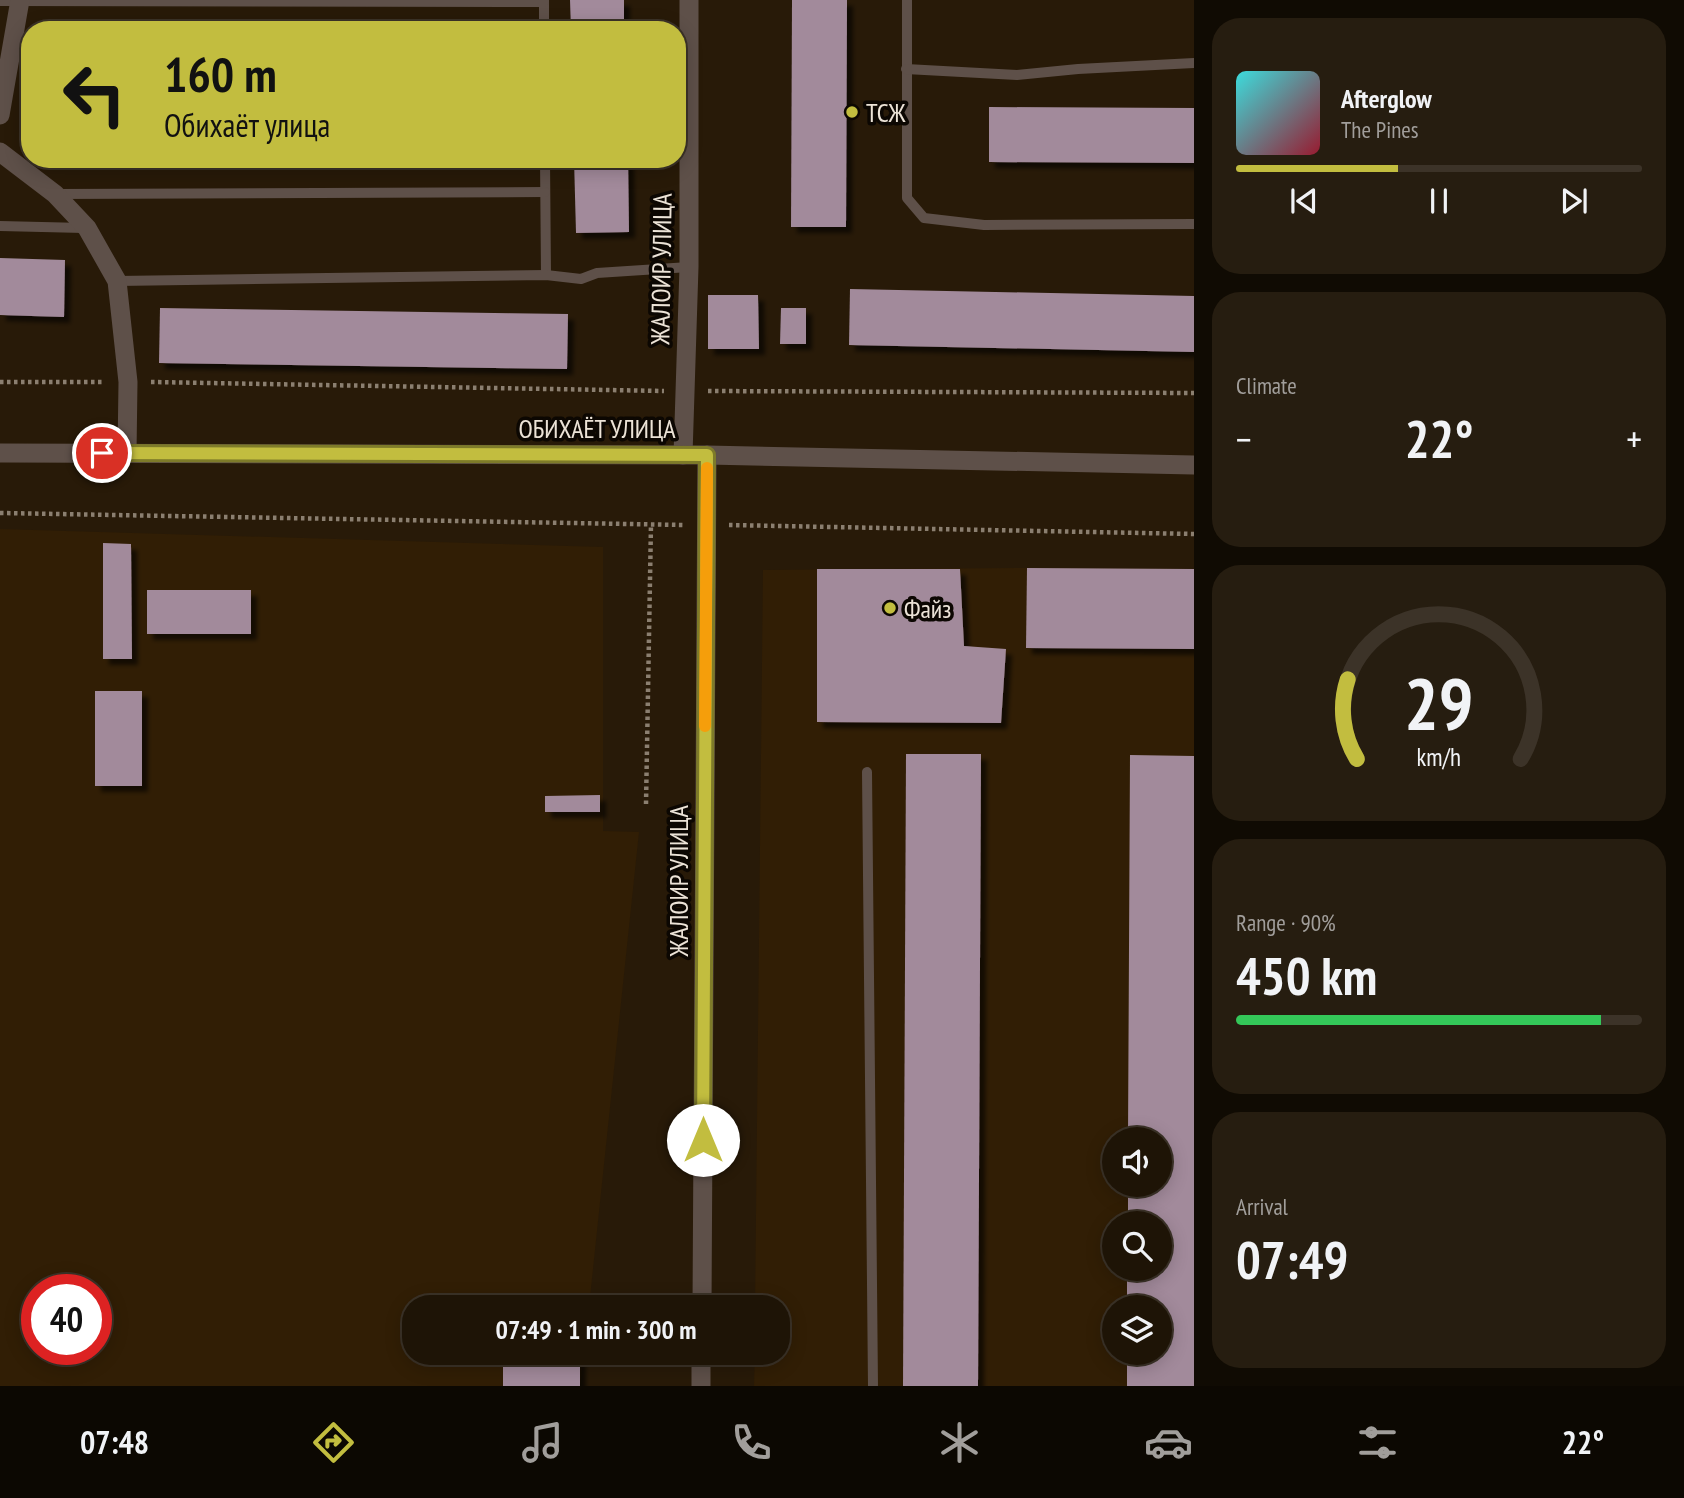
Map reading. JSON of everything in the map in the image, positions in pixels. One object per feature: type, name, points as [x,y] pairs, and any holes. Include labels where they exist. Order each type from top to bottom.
[{"type":"street","points":[[0,115],[20,0]]},
{"type":"street","name":"ЖАЛОИР УЛИЦА","points":[[683,455],[689,267],[689,0]]},
{"type":"street","points":[[0,152],[55,194],[87,228],[117,281],[128,382],[127,453]]},
{"type":"street","name":"ОБИХАЁТ УЛИЦА","points":[[0,453],[707,455],[1194,465]]},
{"type":"street","name":"ЖАЛОИР УЛИЦА","points":[[702,1295],[707,455]]},
{"type":"street","points":[[701,1365],[701,1386]]},
{"type":"lane","points":[[907,0],[907,198],[924,218],[984,225],[1194,224]]},
{"type":"lane","points":[[0,1],[544,1],[544,21]]},
{"type":"lane","points":[[906,69],[1017,75],[1194,63]]},
{"type":"lane","points":[[545,168],[546,275]]},
{"type":"lane","points":[[55,194],[545,192]]},
{"type":"lane","points":[[0,226],[87,228]]},
{"type":"lane","points":[[117,281],[546,275],[581,279],[597,273],[689,267]]},
{"type":"lane","points":[[867,772],[873,1386]]},
{"type":"path","points":[[0,382],[685,391],[1194,393]]},
{"type":"path","points":[[0,513],[1194,534]]},
{"type":"path","points":[[646,804],[650,524]]},
{"type":"shaded area","points":[[0,529],[603,547],[603,831],[639,832],[590,1295],[402,1295],[402,1365],[583,1365],[580,1386],[0,1386]]},
{"type":"shaded area","points":[[1194,569],[1194,1386],[754,1386],[755,1365],[790,1365],[790,1295],[755,1295],[763,570]]},
{"type":"building","points":[[570,0],[624,0],[624,21],[571,21]]},
{"type":"building","points":[[792,0],[847,0],[846,227],[791,227]]},
{"type":"building","points":[[989,107],[1194,108],[1194,163],[989,162]]},
{"type":"building","points":[[574,168],[628,168],[629,232],[576,233]]},
{"type":"building","points":[[0,258],[65,260],[64,317],[0,315]]},
{"type":"building","points":[[850,289],[1194,296],[1194,352],[849,345]]},
{"type":"building","points":[[708,295],[758,295],[759,349],[708,349]]},
{"type":"building","points":[[160,308],[568,314],[567,369],[159,363]]},
{"type":"building","points":[[781,308],[806,308],[806,344],[780,344]]},
{"type":"building","points":[[103,543],[131,544],[132,659],[103,659]]},
{"type":"building","points":[[1027,568],[1194,569],[1194,649],[1026,648]]},
{"type":"building","name":"Файз","points":[[817,569],[960,569],[964,646],[1006,649],[1001,723],[817,722]]},
{"type":"building","points":[[147,590],[251,590],[251,634],[147,634]]},
{"type":"building","points":[[95,691],[142,691],[142,786],[95,786]]},
{"type":"building","points":[[906,754],[981,754],[978,1386],[903,1386]]},
{"type":"building","points":[[1130,755],[1194,756],[1194,1386],[1127,1386],[1127,1365],[1172,1365],[1172,1295],[1127,1295],[1127,1281],[1172,1281],[1172,1211],[1128,1211],[1128,1197],[1172,1197],[1172,1127],[1128,1127]]},
{"type":"building","points":[[600,795],[600,812],[545,812],[545,796]]},
{"type":"building","points":[[503,1365],[580,1365],[580,1386],[503,1386]]},
{"type":"slow traffic","points":[[705,726],[707,468]]},
{"type":"place","name":"ТСЖ","points":[[852,112]]},
{"type":"place","name":"Файз","points":[[890,608]]},
{"type":"route","points":[[102,453],[707,455],[703,1140]]}]
